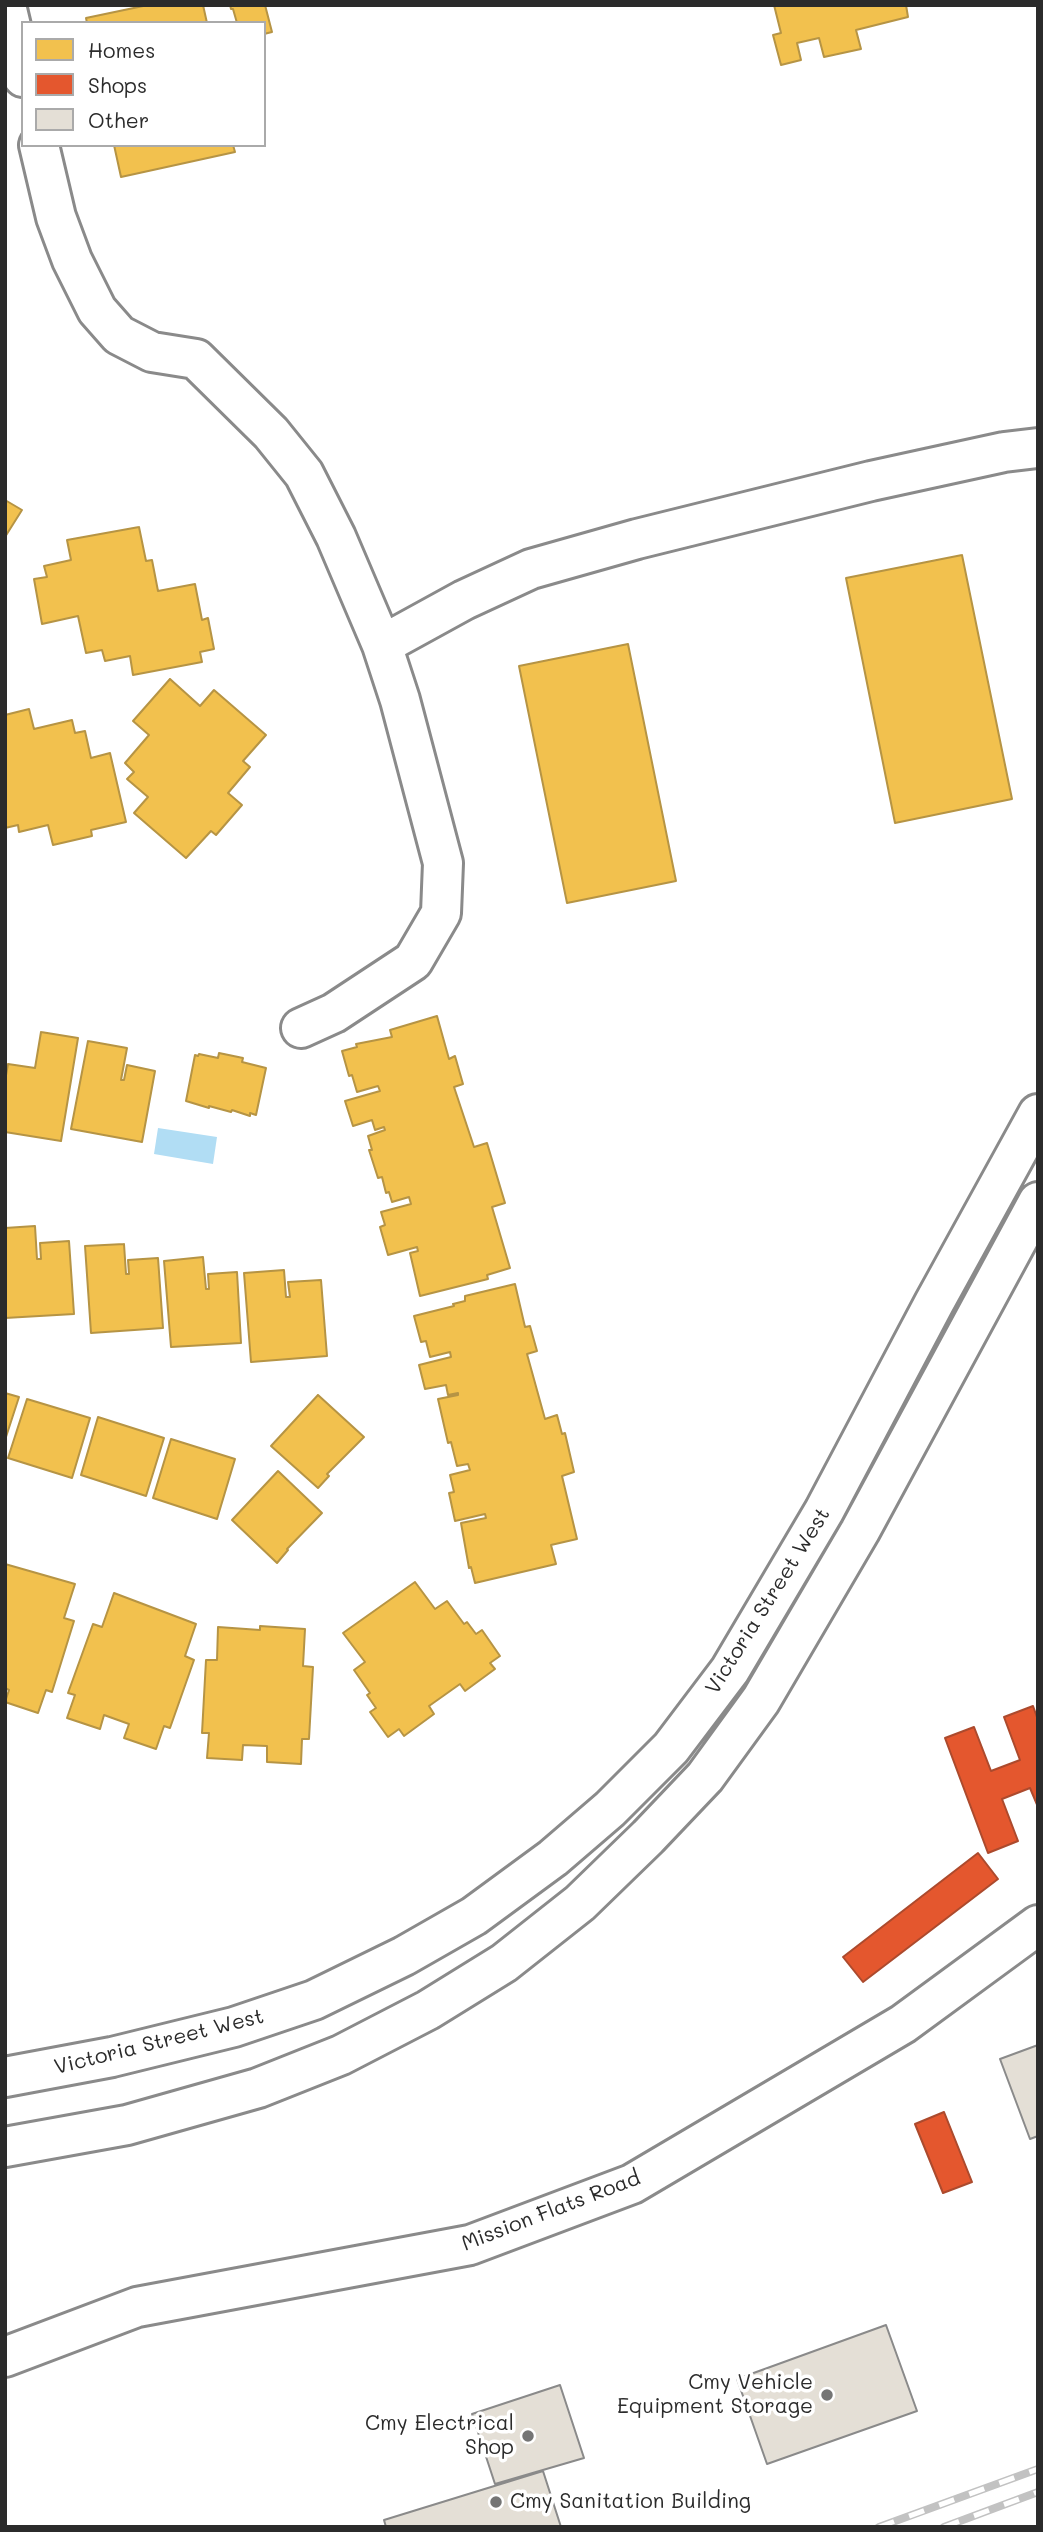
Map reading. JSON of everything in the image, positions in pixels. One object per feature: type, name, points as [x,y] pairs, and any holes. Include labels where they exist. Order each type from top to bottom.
[{"type":"main road","points":[[6,5],[21,68]]},
{"type":"main road","points":[[39,147],[56,217],[72,260],[97,310],[120,335],[152,352],[196,359],[271,433],[304,474],[336,537],[382,645],[400,700],[443,863],[442,913],[413,961],[334,1013],[301,1028]]},
{"type":"main road","points":[[382,645],[464,600],[531,569],[637,539],[859,484],[1004,452],[1038,448]]},
{"type":"main road","name":"Victoria Street West","points":[[5,2077],[112,2057],[234,2027],[314,2000],[404,1956],[474,1916],[553,1858],[610,1809],[671,1748],[730,1670],[824,1511],[934,1303],[1038,1115]]},
{"type":"main road","name":"Victoria Street West","points":[[5,2147],[127,2125],[258,2088],[341,2055],[428,2010],[504,1963],[580,1903],[705,1777],[761,1700],[860,1531],[1038,1202]]},
{"type":"main road","name":"Mission Flats Road","points":[[5,2357],[137,2307],[470,2245],[632,2184],[903,2024],[1038,1925]]},
{"type":"water","points":[[158,1128],[217,1137],[213,1164],[154,1154]]},
{"type":"building: Homes","points":[[148,5],[203,5],[207,21],[87,21],[86,18]]},
{"type":"building: Homes","points":[[230,5],[265,5],[272,32],[266,34],[266,21],[236,21]]},
{"type":"building: Homes","points":[[774,5],[906,5],[908,17],[856,30],[861,49],[824,57],[819,38],[797,43],[801,60],[781,65],[773,35],[781,33]]},
{"type":"building: Homes","points":[[114,147],[234,147],[235,152],[121,177]]},
{"type":"building: Homes","points":[[5,500],[22,510],[5,537]]},
{"type":"building: Homes","points":[[139,527],[146,561],[152,560],[158,591],[195,584],[202,620],[208,618],[214,649],[200,652],[202,662],[133,675],[130,656],[105,661],[102,650],[86,653],[78,616],[42,624],[34,579],[47,577],[44,566],[71,560],[67,540]]},
{"type":"building: Homes","points":[[962,555],[1012,799],[895,823],[846,578]]},
{"type":"building: Homes","points":[[628,644],[676,881],[567,903],[519,666]]},
{"type":"building: Homes","points":[[170,679],[200,706],[214,690],[266,735],[243,761],[250,767],[228,793],[242,805],[216,835],[211,831],[186,858],[134,813],[148,797],[127,779],[134,772],[125,763],[149,735],[133,721]]},
{"type":"building: Homes","points":[[29,709],[34,729],[72,720],[75,733],[85,731],[91,758],[110,753],[126,822],[91,830],[92,836],[53,845],[48,825],[19,832],[18,825],[5,828],[5,715]]},
{"type":"building: Homes","points":[[437,1016],[449,1059],[455,1056],[463,1084],[454,1087],[474,1147],[487,1143],[505,1203],[492,1207],[510,1268],[487,1275],[488,1279],[420,1296],[410,1253],[418,1251],[417,1247],[388,1255],[380,1227],[385,1225],[381,1212],[411,1204],[409,1197],[392,1202],[389,1192],[386,1193],[382,1177],[378,1178],[369,1150],[372,1150],[368,1136],[385,1130],[384,1127],[375,1130],[372,1120],[353,1126],[345,1101],[380,1091],[378,1086],[357,1092],[342,1051],[357,1047],[356,1044],[392,1037],[390,1030]]},
{"type":"building: Homes","points":[[41,1032],[78,1038],[61,1141],[5,1132],[5,1081],[8,1064],[35,1068]]},
{"type":"building: Homes","points":[[88,1041],[127,1048],[121,1080],[124,1080],[127,1065],[155,1071],[142,1142],[71,1129]]},
{"type":"building: Homes","points":[[219,1053],[243,1058],[242,1062],[266,1068],[256,1115],[209,1108],[186,1101],[195,1055],[218,1058]]},
{"type":"building: Homes","points":[[35,1226],[37,1259],[41,1259],[40,1243],[69,1241],[74,1314],[5,1318],[5,1228]]},
{"type":"building: Homes","points":[[124,1244],[126,1274],[129,1274],[128,1260],[158,1258],[163,1328],[91,1333],[85,1246]]},
{"type":"building: Homes","points":[[203,1257],[206,1289],[209,1289],[208,1274],[237,1272],[241,1343],[171,1347],[164,1261]]},
{"type":"building: Homes","points":[[284,1270],[286,1297],[290,1297],[288,1282],[321,1280],[327,1356],[251,1362],[244,1273]]},
{"type":"building: Homes","points":[[515,1284],[525,1327],[530,1326],[537,1351],[527,1354],[545,1419],[557,1415],[562,1434],[565,1433],[574,1472],[562,1476],[577,1539],[551,1545],[556,1564],[475,1583],[471,1567],[469,1568],[461,1523],[486,1518],[485,1514],[455,1521],[449,1493],[454,1492],[450,1475],[470,1470],[468,1464],[457,1466],[451,1442],[448,1443],[438,1399],[458,1393],[448,1395],[446,1385],[425,1389],[419,1365],[451,1357],[450,1352],[430,1357],[426,1341],[421,1342],[414,1316],[454,1306],[453,1304],[465,1301],[465,1296]]},
{"type":"building: Homes","points":[[5,1393],[19,1397],[5,1440]]},
{"type":"building: Homes","points":[[318,1395],[364,1437],[327,1474],[329,1476],[318,1488],[271,1446]]},
{"type":"building: Homes","points":[[27,1399],[90,1418],[72,1478],[8,1458]]},
{"type":"building: Homes","points":[[98,1417],[164,1438],[146,1496],[81,1475]]},
{"type":"building: Homes","points":[[171,1439],[235,1459],[217,1519],[153,1498]]},
{"type":"building: Homes","points":[[278,1471],[322,1513],[277,1563],[232,1520]]},
{"type":"building: Homes","points":[[5,1564],[75,1584],[64,1618],[74,1621],[52,1692],[46,1690],[38,1713],[5,1702],[9,1690],[5,1688]]},
{"type":"building: Homes","points":[[415,1582],[435,1609],[447,1601],[464,1624],[467,1622],[476,1634],[482,1630],[500,1656],[490,1663],[495,1669],[465,1691],[460,1684],[429,1706],[434,1714],[404,1736],[399,1729],[388,1737],[370,1712],[376,1708],[367,1695],[370,1693],[354,1670],[365,1662],[343,1633]]},
{"type":"building: Homes","points":[[114,1593],[196,1624],[185,1656],[194,1660],[170,1728],[164,1726],[156,1749],[124,1738],[129,1724],[104,1715],[100,1729],[67,1718],[75,1695],[68,1693],[93,1624],[102,1627]]},
{"type":"building: Homes","points":[[260,1626],[305,1629],[303,1666],[313,1667],[309,1739],[302,1739],[301,1764],[267,1762],[267,1746],[243,1745],[242,1760],[207,1758],[209,1733],[202,1733],[206,1660],[217,1660],[218,1627],[260,1630]]},
{"type":"building: Shops","points":[[1033,1706],[1038,1720],[1038,1807],[1030,1788],[1002,1799],[1018,1841],[988,1853],[945,1738],[974,1727],[991,1771],[1020,1760],[1004,1717]]},
{"type":"building: Shops","points":[[978,1853],[998,1879],[863,1982],[843,1957]]},
{"type":"building: Shops","points":[[944,2112],[972,2182],[943,2193],[915,2124]]},
{"type":"building: Other","points":[[1038,2045],[1038,2136],[1030,2139],[1000,2059]]},
{"type":"building: Other","name":"Cmy Vehicle Equipment Storage","points":[[886,2325],[917,2411],[767,2464],[737,2379]]},
{"type":"building: Other","name":"Cmy Electrical Shop","points":[[560,2385],[584,2458],[495,2484],[472,2414]]},
{"type":"building: Other","name":"Cmy Sanitation Building","points":[[543,2471],[561,2527],[386,2527],[384,2520]]},
{"type":"railway","points":[[879,2527],[1038,2469]]},
{"type":"railway","points":[[944,2527],[1038,2492]]},
{"type":"place","name":"Cmy Vehicle Equipment Storage","points":[[827,2395]]},
{"type":"place","name":"Cmy Electrical Shop","points":[[528,2436]]},
{"type":"place","name":"Cmy Sanitation Building","points":[[496,2502]]}]
